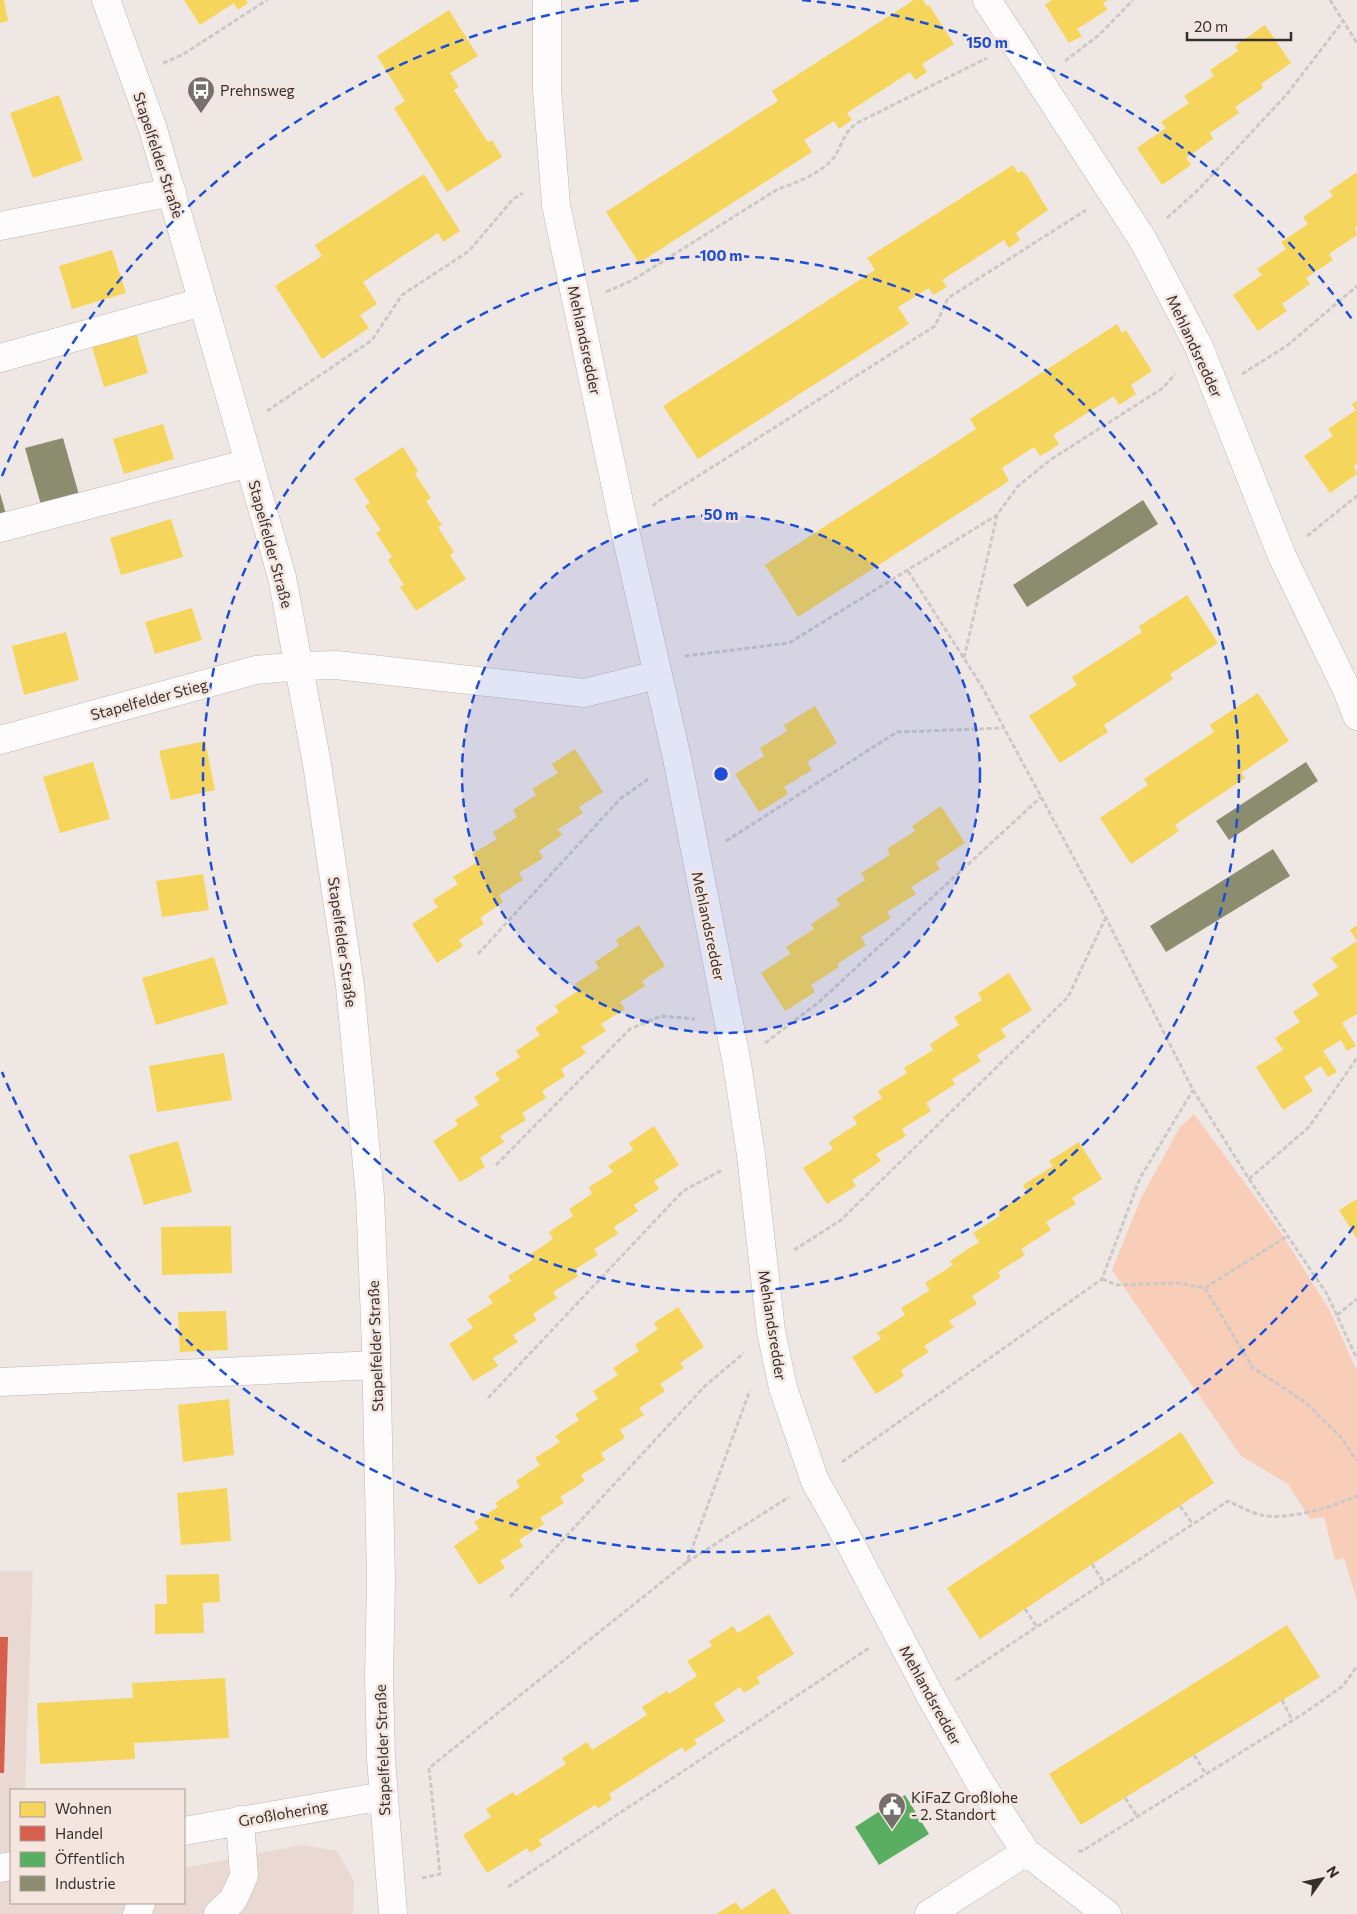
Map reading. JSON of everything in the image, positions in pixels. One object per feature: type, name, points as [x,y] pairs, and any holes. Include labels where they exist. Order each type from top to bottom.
[{"type":"street","name":"Stapelfelder Straße","points":[[106,0],[153,129],[282,577],[317,764],[350,986],[370,1196],[381,1581],[379,1676],[383,1796],[393,1914]]},
{"type":"street","name":"Mehlandsredder","points":[[547,0],[547,89],[556,205],[626,535],[677,758],[729,1022],[751,1155],[771,1331],[783,1388],[815,1481],[931,1697],[979,1781],[1026,1852],[1107,1914]]},
{"type":"street","name":"Mehlandsredder","points":[[987,0],[1144,240],[1199,347],[1282,556],[1346,688],[1357,716]]},
{"type":"street","points":[[0,226],[172,192]]},
{"type":"street","points":[[0,358],[202,302]]},
{"type":"street","points":[[0,528],[249,463]]},
{"type":"street","points":[[300,666],[336,665],[584,693],[658,675]]},
{"type":"street","name":"Stapelfelder Stieg","points":[[0,740],[256,670],[300,666]]},
{"type":"street","points":[[0,1382],[376,1365]]},
{"type":"street","name":"Großlohering","points":[[185,1831],[383,1796]]},
{"type":"street","points":[[218,1914],[233,1900],[244,1876],[240,1820]]},
{"type":"street","points":[[929,1914],[1026,1852]]},
{"type":"path","points":[[133,75],[182,55],[267,0]]},
{"type":"path","points":[[1040,79],[1099,35],[1133,0]]},
{"type":"path","points":[[1330,0],[1357,43]]},
{"type":"path","points":[[1144,240],[1199,189],[1288,94],[1343,21]]},
{"type":"path","points":[[577,304],[633,280],[778,189],[797,183],[831,161],[849,129],[857,123],[1016,43]]},
{"type":"path","points":[[239,430],[372,340],[402,295],[469,251],[513,199],[554,175]]},
{"type":"path","points":[[626,535],[657,502],[935,326],[948,298],[1085,211],[1116,196]]},
{"type":"path","points":[[1217,390],[1288,345],[1357,286]]},
{"type":"path","points":[[658,675],[676,657],[789,643],[908,571],[997,515],[1018,486],[1050,460],[1163,388],[1199,347]]},
{"type":"path","points":[[1282,556],[1357,496]]},
{"type":"path","points":[[964,658],[997,515]]},
{"type":"path","points":[[908,571],[981,685],[1106,918],[1194,1090],[1249,1179],[1327,1294],[1357,1360]]},
{"type":"path","points":[[696,861],[897,732],[1003,728]]},
{"type":"path","points":[[478,954],[620,799],[677,758]]},
{"type":"path","points":[[737,1064],[819,1002],[1040,797]]},
{"type":"path","points":[[764,1269],[841,1220],[1068,998],[1106,918]]},
{"type":"path","points":[[496,1165],[630,1029],[660,1016],[729,1022]]},
{"type":"path","points":[[1249,1179],[1309,1127],[1357,1058]]},
{"type":"path","points":[[390,1884],[440,1874],[429,1768],[687,1562],[815,1481],[1102,1279],[1140,1178],[1194,1090]]},
{"type":"path","points":[[488,1398],[683,1191],[751,1155]]},
{"type":"path","points":[[1102,1279],[1116,1285],[1176,1283],[1204,1288],[1288,1235]]},
{"type":"path","points":[[1204,1288],[1253,1368],[1305,1402],[1341,1437],[1357,1461]]},
{"type":"path","points":[[1337,1315],[1357,1300]]},
{"type":"path","points":[[510,1598],[705,1386],[771,1331]]},
{"type":"path","points":[[687,1562],[751,1386]]},
{"type":"path","points":[[931,1697],[1228,1501],[1261,1515],[1280,1517],[1318,1509],[1357,1496]]},
{"type":"path","points":[[1180,1506],[1192,1523]]},
{"type":"path","points":[[1092,1564],[1104,1583]]},
{"type":"path","points":[[1025,1609],[1037,1627]]},
{"type":"path","points":[[508,1887],[896,1630]]},
{"type":"path","points":[[1026,1852],[1082,1851],[1343,1686],[1357,1666]]},
{"type":"path","points":[[1282,1700],[1292,1720]]},
{"type":"path","points":[[1194,1755],[1206,1774]]},
{"type":"path","points":[[1125,1798],[1137,1816]]},
{"type":"shaded area","points":[[1194,1114],[1280,1231],[1330,1311],[1357,1371],[1357,1601],[1344,1558],[1335,1560],[1324,1517],[1310,1519],[1288,1484],[1241,1456],[1112,1270],[1141,1198],[1180,1127]]},
{"type":"shaded area","points":[[0,1571],[33,1571],[25,1789],[10,1789],[10,1904],[185,1904],[185,1868],[302,1845],[337,1851],[354,1881],[353,1914],[0,1914]]},
{"type":"building: Wohnen","points":[[0,0],[4,0],[8,21],[0,23]]},
{"type":"building: Wohnen","points":[[184,0],[246,0],[248,3],[238,10],[234,3],[200,25]]},
{"type":"building: Wohnen","points":[[914,0],[923,0],[927,6],[929,5],[954,44],[922,64],[927,72],[915,80],[910,72],[847,113],[852,120],[839,129],[834,121],[804,140],[812,152],[639,263],[606,212],[778,101],[772,91]]},
{"type":"building: Wohnen","points":[[1052,0],[1108,0],[1103,3],[1107,10],[1077,29],[1082,36],[1069,43],[1045,5]]},
{"type":"building: Wohnen","points":[[449,10],[478,56],[450,73],[459,87],[454,90],[488,142],[492,140],[502,157],[447,192],[394,108],[405,101],[377,56]]},
{"type":"building: Wohnen","points":[[1265,25],[1291,63],[1261,84],[1263,88],[1235,107],[1239,113],[1210,133],[1213,139],[1186,158],[1191,165],[1162,185],[1137,148],[1166,128],[1161,122],[1189,103],[1184,96],[1214,76],[1210,70],[1238,51],[1235,46]]},
{"type":"building: Wohnen","points":[[59,95],[83,160],[33,178],[10,113]]},
{"type":"building: Wohnen","points":[[1013,165],[1018,173],[1022,171],[1028,177],[1048,210],[1016,233],[1020,240],[1009,248],[1004,240],[942,280],[947,287],[933,295],[929,288],[898,307],[909,324],[698,459],[663,406],[875,270],[867,258]]},
{"type":"building: Wohnen","points":[[1357,172],[1357,226],[1355,228],[1357,235],[1329,254],[1333,260],[1306,278],[1310,284],[1282,304],[1287,311],[1258,331],[1233,295],[1262,275],[1257,269],[1286,249],[1281,242],[1308,224],[1303,217],[1333,196],[1329,191]]},
{"type":"building: Wohnen","points":[[424,174],[460,231],[443,242],[438,233],[363,282],[377,304],[360,315],[369,328],[322,359],[275,286],[322,256],[315,245]]},
{"type":"building: Wohnen","points":[[112,250],[126,293],[72,309],[59,266]]},
{"type":"building: Wohnen","points":[[1117,324],[1122,333],[1126,330],[1152,371],[1131,385],[1136,394],[1119,405],[1114,396],[1053,435],[1059,444],[1049,451],[1040,456],[1034,447],[1002,468],[1009,481],[798,617],[765,565],[976,429],[970,419]]},
{"type":"building: Wohnen","points":[[136,333],[148,373],[104,387],[92,347]]},
{"type":"building: Wohnen","points":[[1357,401],[1357,464],[1354,466],[1357,474],[1330,493],[1304,456],[1333,436],[1328,429],[1356,410],[1352,404]]},
{"type":"building: Wohnen","points":[[163,424],[174,459],[124,474],[113,439]]},
{"type":"building: Wohnen","points":[[403,447],[418,471],[415,474],[431,498],[426,501],[442,525],[438,527],[454,552],[450,555],[466,579],[416,611],[400,587],[404,585],[388,560],[392,557],[376,533],[381,530],[365,506],[370,503],[354,479]]},
{"type":"building: Wohnen","points":[[171,519],[183,557],[121,575],[110,538]]},
{"type":"building: Wohnen","points":[[1187,595],[1218,643],[1170,674],[1173,679],[1104,725],[1108,732],[1060,763],[1029,716],[1077,685],[1072,677],[1142,632],[1139,626]]},
{"type":"building: Wohnen","points":[[192,608],[202,640],[155,654],[145,622]]},
{"type":"building: Wohnen","points":[[66,632],[79,680],[24,695],[12,646]]},
{"type":"building: Wohnen","points":[[1258,693],[1289,741],[1241,773],[1245,778],[1175,825],[1179,831],[1131,864],[1100,818],[1148,785],[1144,779],[1214,732],[1210,725]]},
{"type":"building: Wohnen","points":[[815,706],[837,743],[807,762],[812,770],[784,787],[788,794],[759,812],[735,774],[764,756],[760,748],[787,731],[784,725]]},
{"type":"building: Wohnen","points":[[205,741],[215,790],[171,800],[159,751]]},
{"type":"building: Wohnen","points":[[575,749],[603,792],[579,807],[583,813],[558,829],[562,835],[539,851],[543,858],[519,873],[523,880],[499,895],[503,902],[480,918],[484,924],[459,940],[463,946],[437,963],[412,924],[438,907],[433,900],[458,884],[453,877],[477,862],[472,854],[497,839],[493,832],[517,817],[513,810],[536,795],[532,789],[558,773],[552,764]]},
{"type":"building: Wohnen","points":[[93,762],[110,819],[60,833],[43,777]]},
{"type":"building: Wohnen","points":[[941,806],[965,843],[936,862],[940,869],[911,887],[916,894],[887,912],[891,918],[861,937],[866,945],[837,964],[839,967],[811,985],[815,992],[785,1011],[761,973],[790,954],[786,947],[814,929],[811,924],[840,905],[836,899],[865,880],[861,873],[890,855],[887,849],[915,831],[912,826]]},
{"type":"building: Wohnen","points":[[203,874],[209,910],[162,917],[156,881]]},
{"type":"building: Wohnen","points":[[639,925],[665,966],[642,981],[645,986],[620,1002],[625,1009],[601,1024],[606,1031],[581,1047],[586,1053],[561,1069],[565,1076],[542,1091],[546,1098],[522,1113],[526,1120],[500,1136],[504,1142],[480,1158],[485,1167],[460,1182],[433,1141],[458,1125],[455,1120],[479,1105],[474,1097],[500,1080],[495,1073],[520,1057],[516,1051],[540,1035],[535,1028],[559,1012],[555,1006],[579,990],[575,984],[599,968],[595,962],[619,946],[616,940]]},
{"type":"building: Wohnen","points":[[1357,925],[1357,941],[1350,930]]},
{"type":"building: Wohnen","points":[[1357,941],[1357,1014],[1342,1023],[1356,1046],[1347,1051],[1341,1040],[1323,1051],[1337,1072],[1328,1077],[1321,1066],[1304,1077],[1313,1091],[1283,1110],[1256,1067],[1283,1050],[1275,1038],[1300,1022],[1293,1012],[1319,995],[1312,984],[1338,967],[1331,958]]},
{"type":"building: Wohnen","points":[[214,957],[228,1004],[156,1025],[142,978]]},
{"type":"building: Wohnen","points":[[1009,973],[1032,1010],[1001,1029],[1006,1037],[977,1055],[981,1061],[952,1079],[955,1084],[926,1103],[931,1111],[902,1129],[906,1136],[876,1154],[881,1161],[852,1180],[856,1186],[827,1204],[803,1168],[833,1149],[829,1142],[857,1124],[853,1117],[882,1098],[878,1091],[907,1073],[904,1068],[933,1050],[930,1044],[959,1025],[954,1017],[982,1000],[978,993]]},
{"type":"building: Wohnen","points":[[224,1053],[232,1100],[157,1112],[149,1066]]},
{"type":"building: Wohnen","points":[[654,1126],[679,1165],[654,1181],[659,1189],[634,1205],[638,1211],[614,1227],[618,1234],[594,1249],[598,1255],[574,1270],[578,1276],[553,1292],[557,1298],[533,1314],[537,1320],[513,1335],[518,1342],[493,1358],[498,1366],[473,1381],[449,1344],[473,1328],[467,1319],[493,1303],[488,1296],[511,1281],[508,1276],[533,1260],[529,1255],[553,1239],[549,1232],[573,1216],[569,1209],[592,1194],[589,1187],[613,1172],[608,1166],[633,1150],[629,1143]]},
{"type":"building: Wohnen","points":[[178,1141],[192,1192],[144,1205],[129,1155]]},
{"type":"building: Wohnen","points":[[1079,1142],[1102,1179],[1072,1198],[1076,1204],[1046,1222],[1051,1230],[1021,1249],[1025,1255],[998,1272],[1001,1277],[972,1296],[977,1304],[949,1321],[954,1327],[924,1346],[929,1352],[901,1370],[904,1376],[876,1394],[852,1357],[881,1339],[877,1333],[905,1315],[901,1308],[930,1290],[925,1283],[953,1265],[950,1261],[979,1242],[973,1233],[1000,1216],[998,1211],[1027,1193],[1023,1185],[1053,1166],[1049,1161]]},
{"type":"building: Wohnen","points":[[1357,1199],[1357,1239],[1339,1210]]},
{"type":"building: Wohnen","points":[[231,1226],[232,1273],[162,1275],[161,1227]]},
{"type":"building: Wohnen","points":[[678,1307],[704,1347],[680,1363],[684,1368],[660,1384],[665,1391],[639,1408],[644,1415],[620,1430],[625,1438],[601,1453],[605,1460],[581,1475],[585,1481],[560,1497],[564,1503],[540,1518],[544,1524],[519,1540],[523,1546],[500,1561],[505,1568],[479,1585],[454,1546],[479,1529],[474,1522],[498,1507],[495,1503],[520,1487],[516,1481],[540,1465],[535,1458],[560,1442],[555,1436],[579,1420],[575,1414],[598,1399],[593,1391],[618,1375],[613,1368],[639,1351],[635,1345],[658,1329],[654,1323]]},
{"type":"building: Wohnen","points":[[226,1311],[228,1350],[180,1352],[178,1312]]},
{"type":"building: Wohnen","points":[[229,1399],[234,1455],[183,1462],[178,1405]]},
{"type":"building: Wohnen","points":[[1181,1432],[1214,1483],[980,1639],[947,1588]]},
{"type":"building: Wohnen","points":[[227,1488],[231,1541],[181,1545],[177,1493]]},
{"type":"building: Wohnen","points":[[219,1574],[220,1602],[203,1603],[204,1633],[155,1634],[155,1604],[167,1604],[166,1575]]},
{"type":"building: Wohnen","points":[[769,1614],[794,1654],[757,1677],[760,1683],[744,1693],[740,1687],[714,1704],[725,1721],[694,1740],[697,1744],[685,1752],[682,1747],[609,1794],[612,1799],[605,1804],[598,1808],[595,1805],[539,1840],[542,1845],[530,1853],[527,1848],[487,1873],[463,1835],[491,1817],[486,1809],[513,1792],[516,1796],[566,1764],[562,1758],[587,1742],[592,1750],[647,1715],[642,1707],[667,1691],[669,1694],[697,1676],[687,1661],[712,1646],[709,1641],[733,1626],[738,1633]]},
{"type":"building: Wohnen","points":[[1287,1625],[1320,1677],[1081,1825],[1049,1774]]},
{"type":"building: Wohnen","points":[[225,1678],[229,1738],[134,1743],[135,1759],[40,1764],[37,1703],[133,1698],[132,1683]]},
{"type":"building: Wohnen","points":[[774,1888],[791,1914],[716,1914],[736,1902],[741,1910]]},
{"type":"building: Handel","points":[[0,1637],[8,1637],[4,1773],[0,1773]]},
{"type":"building: Öffentlich","name":"KiFaZ Großlohe - 2. Standort","points":[[905,1795],[929,1834],[879,1865],[855,1827]]},
{"type":"building: Industrie","points":[[63,438],[79,495],[41,505],[25,448]]},
{"type":"building: Industrie","points":[[0,493],[6,514],[0,516]]},
{"type":"building: Industrie","points":[[1143,500],[1158,524],[1027,607],[1013,585]]},
{"type":"building: Industrie","points":[[1306,762],[1318,781],[1229,840],[1216,821]]},
{"type":"building: Industrie","points":[[1273,849],[1290,876],[1166,952],[1150,926]]},
{"type":"place","name":"Prehnsweg","points":[[201,114]]},
{"type":"place","name":"KiFaZ Großlohe - 2. Standort","points":[[892,1830]]}]
